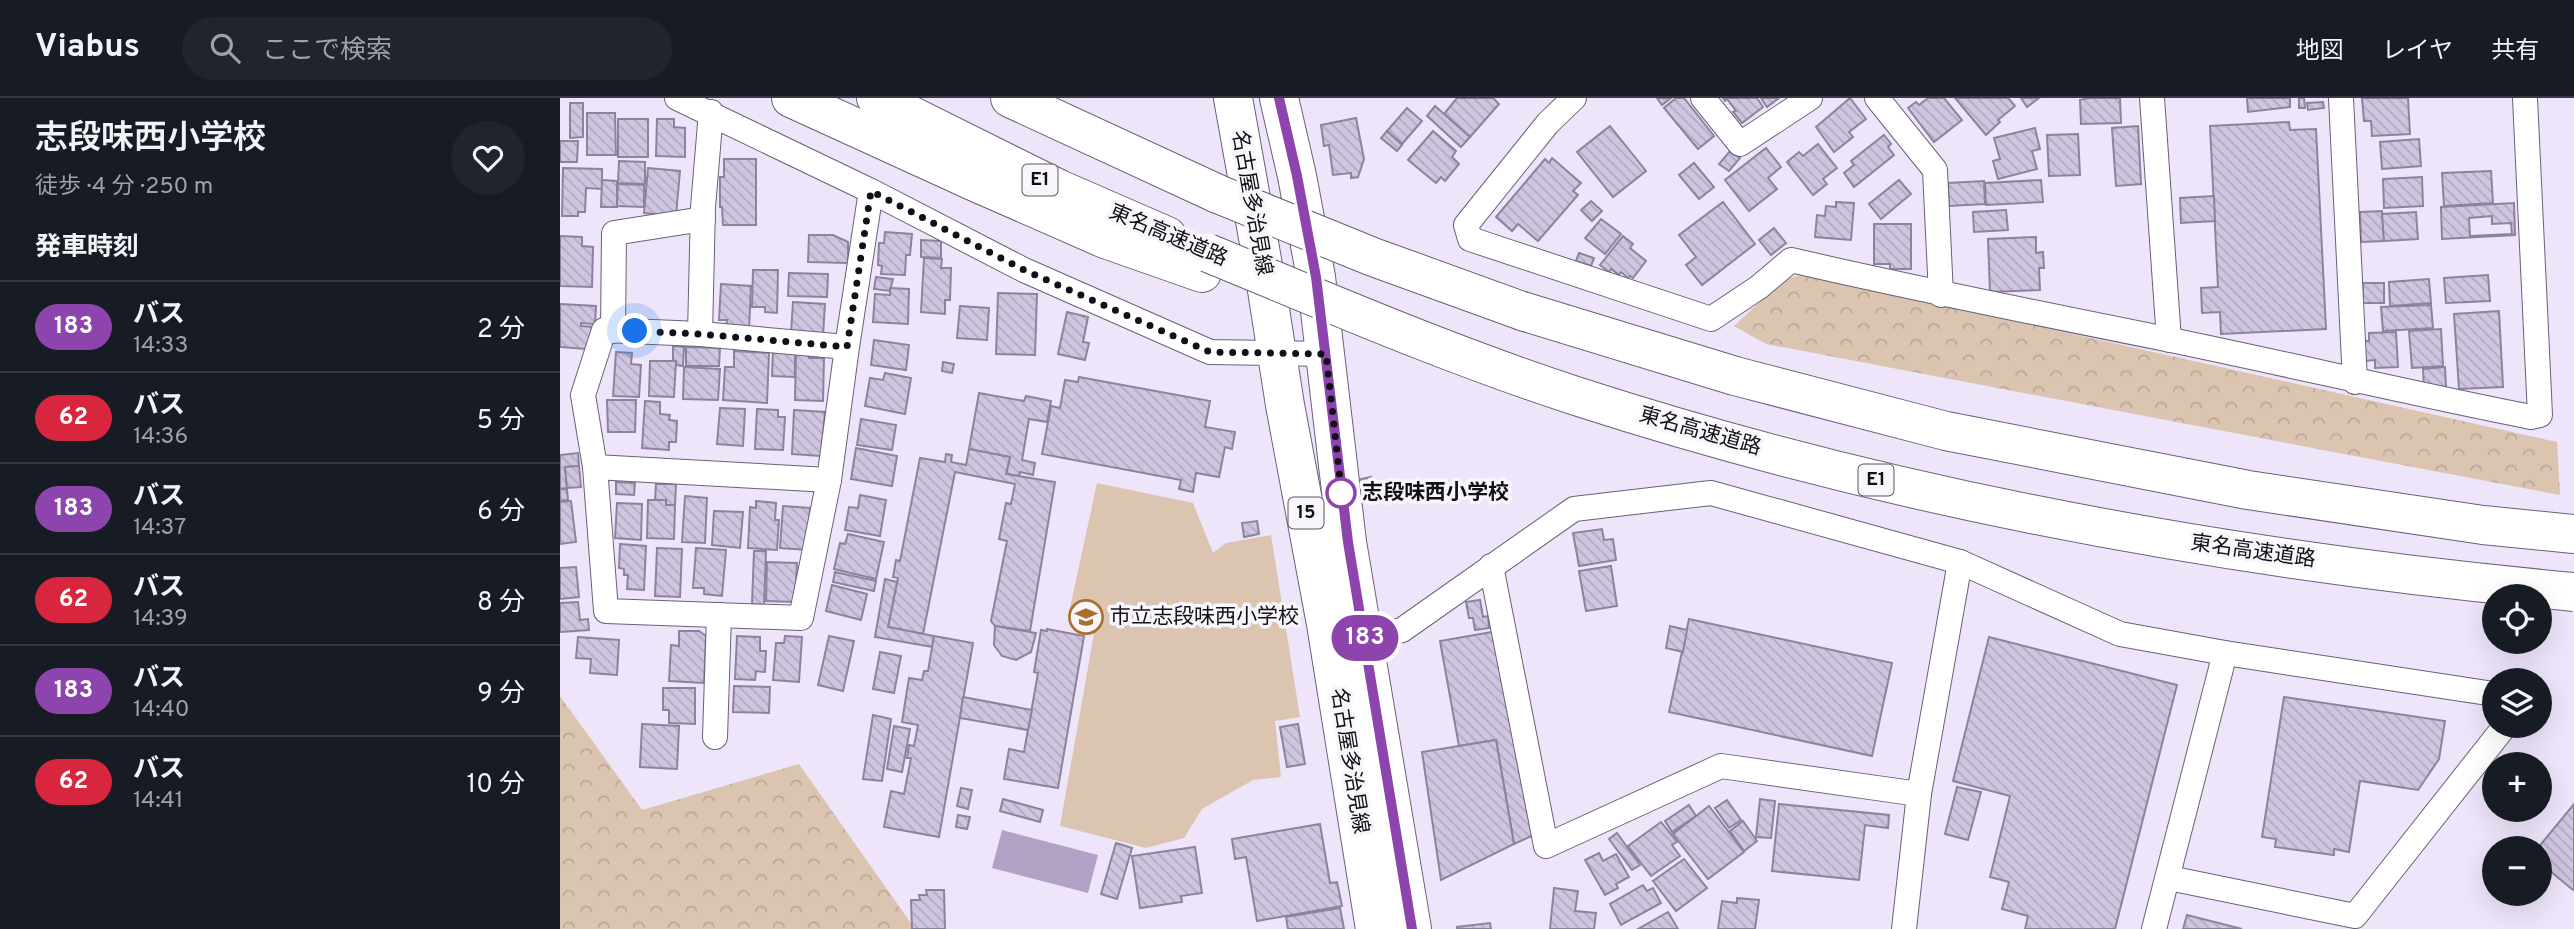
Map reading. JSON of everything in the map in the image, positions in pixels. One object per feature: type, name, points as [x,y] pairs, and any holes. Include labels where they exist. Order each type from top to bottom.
[{"type":"main road","points":[[791,98],[1105,239],[1205,263]]},
{"type":"main road","name":"東名高速道路","points":[[876,98],[1273,298],[1423,341],[1578,397],[1816,467],[1982,504],[2194,544],[2434,579],[2574,592]]},
{"type":"main road","name":"名古屋多治見線","points":[[1233,98],[1338,698],[1375,929]]},
{"type":"main road","name":"名古屋多治見線","points":[[1279,98],[1316,277],[1346,530],[1412,929]]},
{"type":"main road","points":[[1018,101],[1219,194],[1373,257],[1522,311],[1735,376],[1946,431],[2248,490],[2483,525],[2574,534]]},
{"type":"street","points":[[677,98],[871,191],[1024,270],[1210,352],[1326,354]]},
{"type":"street","points":[[1574,98],[1548,123],[1466,225],[1469,239],[1711,319],[1759,287],[1791,260],[1941,295],[2169,340],[2355,382],[2531,417],[2540,415],[2525,98]]},
{"type":"street","points":[[1703,98],[1740,144],[1810,98]]},
{"type":"street","points":[[2152,98],[2169,340]]},
{"type":"street","points":[[2341,98],[2355,382]]},
{"type":"street","points":[[1884,100],[1935,170],[1941,295]]},
{"type":"street","points":[[700,334],[703,219],[710,112]]},
{"type":"street","points":[[847,347],[700,334],[604,330],[583,395],[595,467],[606,611],[801,618],[829,480],[871,191]]},
{"type":"street","points":[[613,331],[614,233],[703,219]]},
{"type":"street","points":[[595,467],[829,480]]},
{"type":"street","points":[[1365,638],[1402,630],[1574,509],[1711,493],[1960,562],[2120,634],[2225,653],[2482,692]]},
{"type":"street","points":[[1904,929],[1919,794],[1960,562]]},
{"type":"street","points":[[1491,566],[1546,846],[1721,766],[1919,794]]},
{"type":"street","points":[[715,737],[719,615]]},
{"type":"street","points":[[2154,929],[2225,653]]},
{"type":"street","points":[[2168,878],[2355,916],[2496,738]]},
{"type":"green space","points":[[1803,274],[2557,442],[2560,495],[1766,344],[1734,326],[1782,281]]},
{"type":"green space","points":[[1097,483],[1193,503],[1213,553],[1226,543],[1271,535],[1300,717],[1275,721],[1281,777],[1253,780],[1202,809],[1184,838],[1146,848],[1060,826],[1096,622],[1068,617]]},
{"type":"green space","points":[[560,696],[642,810],[799,764],[915,929],[560,929]]},
{"type":"shaded area","points":[[1002,830],[1098,855],[1088,893],[992,868]]},
{"type":"building","points":[[1457,98],[1493,98],[1499,104],[1470,137],[1444,114]]},
{"type":"building","points":[[1657,98],[1671,98],[1662,105]]},
{"type":"building","points":[[1676,98],[1684,98],[1714,136],[1698,149],[1664,108]]},
{"type":"building","points":[[1723,98],[1757,98],[1763,107],[1742,123],[1727,99],[1725,101]]},
{"type":"building","points":[[1761,98],[1779,98],[1767,107]]},
{"type":"building","points":[[1850,98],[1866,119],[1849,132],[1853,137],[1834,152],[1816,127]]},
{"type":"building","points":[[1928,98],[1944,98],[1962,120],[1934,142],[1908,108],[1916,102],[1919,105]]},
{"type":"building","points":[[1955,98],[2008,98],[2015,106],[1998,120],[2000,122],[1986,135]]},
{"type":"building","points":[[2021,98],[2039,98],[2027,107]]},
{"type":"building","points":[[2120,98],[2121,123],[2081,124],[2080,100]]},
{"type":"building","points":[[2247,98],[2290,98],[2290,107],[2248,112]]},
{"type":"building","points":[[2299,98],[2304,98],[2305,108],[2299,108]]},
{"type":"building","points":[[2362,98],[2408,98],[2410,134],[2372,136],[2371,121],[2364,121]]},
{"type":"building","points":[[2323,102],[2324,108],[2308,110],[2307,103]]},
{"type":"building","points":[[570,103],[583,103],[583,137],[570,138]]},
{"type":"building","points":[[1435,106],[1470,137],[1461,147],[1427,116]]},
{"type":"building","points":[[1407,108],[1422,121],[1402,144],[1387,131]]},
{"type":"building","points":[[587,113],[615,113],[616,155],[587,155]]},
{"type":"building","points":[[1356,118],[1364,159],[1358,177],[1351,178],[1351,173],[1333,175],[1329,145],[1324,146],[1321,125]]},
{"type":"building","points":[[618,119],[648,119],[648,157],[618,157]]},
{"type":"building","points":[[657,119],[674,119],[674,127],[685,128],[685,157],[656,156]]},
{"type":"building","points":[[2289,122],[2290,130],[2316,129],[2326,329],[2221,334],[2220,312],[2202,313],[2201,288],[2218,287],[2210,126]]},
{"type":"building","points":[[1610,126],[1646,171],[1613,197],[1577,152]]},
{"type":"building","points":[[2138,126],[2141,184],[2116,186],[2112,128]]},
{"type":"building","points":[[2035,128],[2040,149],[2032,151],[2037,169],[1998,179],[1993,161],[2000,159],[1994,138]]},
{"type":"building","points":[[1387,131],[1402,145],[1397,151],[1381,138]]},
{"type":"building","points":[[1433,131],[1456,151],[1452,157],[1459,164],[1445,181],[1441,177],[1436,183],[1408,160]]},
{"type":"building","points":[[2078,134],[2080,175],[2049,176],[2047,135]]},
{"type":"building","points":[[1884,135],[1891,144],[1888,147],[1894,155],[1854,187],[1844,173],[1854,165],[1851,161]]},
{"type":"building","points":[[2419,139],[2421,166],[2382,169],[2380,142]]},
{"type":"building","points":[[560,141],[578,141],[577,162],[560,162]]},
{"type":"building","points":[[1818,144],[1837,168],[1823,179],[1827,184],[1813,195],[1787,162],[1799,152],[1803,156]]},
{"type":"building","points":[[1766,148],[1781,167],[1768,178],[1777,189],[1749,211],[1725,180]]},
{"type":"building","points":[[1730,151],[1740,158],[1729,171],[1719,164]]},
{"type":"building","points":[[1552,158],[1581,183],[1573,191],[1578,195],[1538,241],[1518,224],[1512,231],[1496,217],[1545,159],[1549,163]]},
{"type":"building","points":[[724,159],[756,159],[756,225],[723,225],[720,177],[724,177]]},
{"type":"building","points":[[619,161],[645,162],[645,184],[618,183]]},
{"type":"building","points":[[1694,163],[1714,187],[1699,199],[1679,175]]},
{"type":"building","points":[[563,168],[602,169],[602,189],[586,188],[585,212],[578,212],[578,216],[562,216]]},
{"type":"building","points":[[648,168],[680,171],[676,216],[644,213]]},
{"type":"building","points":[[2491,171],[2493,203],[2444,206],[2442,173]]},
{"type":"building","points":[[2422,177],[2423,206],[2384,208],[2383,179]]},
{"type":"building","points":[[602,180],[617,181],[617,207],[601,207]]},
{"type":"building","points":[[1899,180],[1911,194],[1881,219],[1869,204]]},
{"type":"building","points":[[2041,180],[2043,202],[1986,205],[1985,183]]},
{"type":"building","points":[[1984,181],[1985,204],[1949,206],[1948,183]]},
{"type":"building","points":[[618,184],[644,185],[644,207],[617,206]]},
{"type":"building","points":[[2214,196],[2215,221],[2181,223],[2180,198]]},
{"type":"building","points":[[1591,201],[1602,211],[1592,221],[1581,210]]},
{"type":"building","points":[[1723,202],[1755,244],[1702,285],[1686,265],[1696,257],[1679,235]]},
{"type":"building","points":[[1836,202],[1854,203],[1851,240],[1815,237],[1817,215],[1825,216],[1826,206],[1836,207]]},
{"type":"building","points":[[2514,203],[2515,235],[2442,239],[2441,207]],"holes":[[[2492,216],[2492,224],[2511,223],[2512,234],[2470,236],[2469,218]]]},
{"type":"building","points":[[2006,210],[2008,230],[1974,232],[1973,212]]},
{"type":"building","points":[[2382,211],[2384,241],[2361,242],[2360,212]]},
{"type":"building","points":[[2416,212],[2418,239],[2384,241],[2382,214]]},
{"type":"building","points":[[1601,219],[1621,234],[1605,254],[1585,238]]},
{"type":"building","points":[[1874,224],[1911,224],[1911,269],[1890,269],[1890,264],[1874,264]]},
{"type":"building","points":[[1774,228],[1786,243],[1771,255],[1759,240]]},
{"type":"building","points":[[885,232],[912,234],[910,255],[906,255],[905,275],[881,274],[882,266],[878,265],[879,243],[884,243]]},
{"type":"building","points":[[809,235],[833,235],[848,242],[848,263],[808,262]]},
{"type":"building","points":[[560,236],[582,237],[582,246],[593,247],[592,287],[560,286]]},
{"type":"building","points":[[1623,236],[1633,244],[1630,248],[1646,261],[1633,278],[1628,278],[1621,272],[1619,275],[1611,269],[1609,272],[1600,265]]},
{"type":"building","points":[[2036,237],[2036,253],[2043,252],[2044,268],[2039,268],[2040,290],[1990,292],[1988,239]]},
{"type":"building","points":[[921,240],[941,241],[941,258],[921,257]]},
{"type":"building","points":[[1579,253],[1594,258],[1591,266],[1576,261]]},
{"type":"building","points":[[924,258],[942,259],[941,268],[951,268],[950,300],[945,300],[945,314],[921,312]]},
{"type":"building","points":[[753,270],[778,270],[777,313],[765,312],[765,307],[752,307]]},
{"type":"building","points":[[789,273],[828,274],[827,297],[788,296]]},
{"type":"building","points":[[2488,275],[2490,301],[2446,303],[2444,278]]},
{"type":"building","points":[[876,277],[893,279],[890,291],[874,289]]},
{"type":"building","points":[[2429,279],[2431,303],[2390,306],[2389,282]]},
{"type":"building","points":[[2363,283],[2384,283],[2384,303],[2363,303]]},
{"type":"building","points":[[721,284],[751,286],[749,330],[726,328],[727,320],[719,320]]},
{"type":"building","points":[[890,288],[909,289],[908,324],[873,322],[875,294],[890,295]]},
{"type":"building","points":[[998,293],[1037,294],[1035,355],[996,354]]},
{"type":"building","points":[[793,302],[825,304],[823,335],[791,333]]},
{"type":"building","points":[[560,304],[596,306],[595,324],[581,323],[581,326],[595,327],[586,349],[560,347]]},
{"type":"building","points":[[2431,305],[2433,328],[2383,331],[2381,307]]},
{"type":"building","points":[[960,306],[989,308],[987,340],[957,338]]},
{"type":"building","points":[[2499,311],[2503,387],[2459,389],[2454,314]]},
{"type":"building","points":[[1067,312],[1088,317],[1083,342],[1089,343],[1085,360],[1058,354]]},
{"type":"building","points":[[2441,329],[2443,366],[2412,368],[2409,331]]},
{"type":"building","points":[[2396,332],[2398,367],[2375,368],[2375,360],[2365,361],[2365,341],[2369,341],[2369,333]]},
{"type":"building","points":[[874,340],[909,345],[906,370],[871,365]]},
{"type":"building","points":[[673,346],[684,347],[683,366],[675,365],[676,361],[673,361]]},
{"type":"building","points":[[686,347],[720,348],[719,366],[686,366]]},
{"type":"building","points":[[734,351],[769,353],[767,403],[723,400],[725,367],[734,367]]},
{"type":"building","points":[[773,351],[795,351],[795,377],[772,376]]},
{"type":"building","points":[[796,351],[809,351],[809,358],[824,358],[823,401],[795,400]]},
{"type":"building","points":[[616,352],[632,353],[631,364],[641,365],[639,397],[613,396]]},
{"type":"building","points":[[650,361],[676,361],[674,397],[649,396]]},
{"type":"building","points":[[943,362],[954,364],[952,373],[942,371]]},
{"type":"building","points":[[684,367],[720,369],[718,400],[683,399]]},
{"type":"building","points":[[2445,367],[2446,387],[2424,388],[2423,369]]},
{"type":"building","points":[[885,373],[911,378],[905,414],[865,406],[870,378],[883,380]]},
{"type":"building","points":[[1079,377],[1210,401],[1205,427],[1235,432],[1232,449],[1225,447],[1219,477],[1196,473],[1193,492],[1179,489],[1181,480],[1042,454],[1051,406],[1060,408],[1065,380],[1078,382]]},
{"type":"building","points":[[979,393],[1024,401],[1026,396],[1051,401],[1047,422],[1029,419],[1022,460],[1035,463],[1033,475],[1020,472],[1019,476],[1006,474],[1010,457],[969,449]]},
{"type":"building","points":[[607,400],[636,400],[635,432],[608,432]]},
{"type":"building","points":[[645,401],[660,402],[660,414],[670,415],[669,420],[677,421],[676,442],[669,442],[669,450],[642,448]]},
{"type":"building","points":[[720,408],[745,409],[743,446],[717,444]]},
{"type":"building","points":[[757,409],[778,410],[778,417],[785,417],[783,450],[755,449]]},
{"type":"building","points":[[794,410],[825,412],[821,456],[792,454]]},
{"type":"building","points":[[861,419],[896,425],[892,450],[857,445]]},
{"type":"building","points":[[856,448],[897,456],[892,486],[851,479]]},
{"type":"building","points":[[969,449],[1010,457],[1006,474],[1055,482],[1030,631],[995,626],[991,621],[1007,541],[999,539],[1006,503],[1011,504],[1015,484],[955,472],[923,634],[888,627],[898,578],[893,577],[896,560],[900,561],[920,458],[945,462],[946,454],[952,455],[951,462],[966,465]]},
{"type":"building","points":[[578,453],[579,466],[565,467],[567,488],[560,489],[560,455]]},
{"type":"building","points":[[579,466],[581,487],[567,488],[565,467]]},
{"type":"building","points":[[1371,477],[1374,500],[1364,501],[1361,479]]},
{"type":"building","points":[[616,482],[635,483],[634,495],[616,494]]},
{"type":"building","points":[[656,484],[676,484],[675,505],[666,505],[666,500],[655,500]]},
{"type":"building","points":[[560,489],[567,489],[568,500],[560,501]]},
{"type":"building","points":[[860,495],[886,500],[880,536],[845,530],[849,507],[858,508]]},
{"type":"building","points":[[685,496],[707,498],[705,543],[682,542]]},
{"type":"building","points":[[648,500],[666,500],[666,505],[675,505],[674,539],[647,538]]},
{"type":"building","points":[[571,501],[576,542],[560,544],[560,502]]},
{"type":"building","points":[[756,501],[776,503],[775,520],[779,520],[777,550],[748,548],[750,507],[756,508]]},
{"type":"building","points":[[617,503],[642,504],[641,540],[615,538]]},
{"type":"building","points":[[783,506],[810,508],[807,550],[780,548]]},
{"type":"building","points":[[714,511],[743,512],[740,548],[712,545]]},
{"type":"building","points":[[1257,521],[1259,534],[1244,537],[1242,523]]},
{"type":"building","points":[[1602,529],[1604,540],[1613,539],[1616,560],[1579,566],[1573,533]]},
{"type":"building","points":[[848,534],[884,542],[876,579],[834,569],[840,543],[845,544]]},
{"type":"building","points":[[620,544],[646,546],[644,590],[627,589],[628,575],[624,575],[624,569],[619,568]]},
{"type":"building","points":[[657,548],[682,549],[680,597],[655,596]]},
{"type":"building","points":[[696,548],[726,550],[722,596],[704,594],[704,588],[693,588]]},
{"type":"building","points":[[754,551],[766,551],[764,605],[752,604]]},
{"type":"building","points":[[767,562],[797,563],[795,602],[766,601]]},
{"type":"building","points":[[1611,566],[1617,606],[1586,611],[1579,571]]},
{"type":"building","points":[[576,567],[579,597],[560,599],[560,568]]},
{"type":"building","points":[[835,572],[876,581],[874,591],[833,582]]},
{"type":"building","points":[[885,579],[897,582],[888,627],[934,636],[933,647],[875,637]]},
{"type":"building","points":[[832,585],[867,594],[861,620],[826,611]]},
{"type":"building","points":[[1480,600],[1483,617],[1488,616],[1489,628],[1475,630],[1466,602]]},
{"type":"building","points":[[578,602],[580,620],[588,619],[589,630],[560,632],[560,603]]},
{"type":"building","points":[[1689,619],[1892,663],[1872,756],[1669,712]]},
{"type":"building","points":[[995,626],[1036,633],[1031,652],[1016,660],[1002,656],[994,645]]},
{"type":"building","points":[[1670,626],[1687,630],[1683,652],[1666,648]]},
{"type":"building","points":[[1041,630],[1084,636],[1058,788],[1004,779],[1009,749],[1024,752],[1038,673],[1034,672]]},
{"type":"building","points":[[679,631],[699,631],[706,636],[704,683],[669,681],[671,645],[679,646]]},
{"type":"building","points":[[1498,631],[1534,835],[1514,844],[1496,740],[1459,746],[1440,641]]},
{"type":"building","points":[[737,636],[760,637],[760,651],[766,651],[765,672],[756,671],[755,680],[735,679]]},
{"type":"building","points":[[785,636],[802,637],[799,682],[773,680],[776,643],[784,643]]},
{"type":"building","points":[[829,636],[854,641],[843,691],[818,685]]},
{"type":"building","points":[[934,636],[973,643],[939,837],[884,827],[891,791],[904,794],[911,758],[907,758],[909,745],[914,746],[918,725],[902,722],[909,678],[922,680],[924,671],[928,671]]},
{"type":"building","points":[[578,637],[619,640],[617,675],[590,673],[591,659],[576,658]]},
{"type":"building","points":[[1989,637],[2177,685],[2115,929],[2025,929],[2028,916],[2002,909],[2009,882],[1990,877],[2010,796],[1953,781]]},
{"type":"building","points":[[880,652],[901,656],[894,693],[873,689]]},
{"type":"building","points":[[734,686],[770,687],[769,713],[733,712]]},
{"type":"building","points":[[663,688],[695,688],[695,724],[669,723],[669,710],[663,710]]},
{"type":"building","points":[[963,697],[1032,710],[1028,730],[960,718]]},
{"type":"building","points":[[2284,697],[2445,721],[2439,759],[2418,790],[2360,781],[2349,852],[2334,849],[2334,855],[2275,847],[2276,839],[2262,837]]},
{"type":"building","points":[[873,715],[891,719],[882,781],[863,779]]},
{"type":"building","points":[[642,724],[679,726],[677,769],[640,767]]},
{"type":"building","points":[[1298,724],[1305,764],[1287,767],[1280,727]]},
{"type":"building","points":[[894,726],[910,729],[902,772],[887,769]]},
{"type":"building","points":[[1496,740],[1514,844],[1441,880],[1422,752]]},
{"type":"building","points":[[1957,787],[1981,792],[1968,840],[1945,834]]},
{"type":"building","points":[[961,788],[972,790],[968,809],[957,806]]},
{"type":"building","points":[[1003,799],[1043,810],[1040,822],[1000,811]]},
{"type":"building","points":[[1760,799],[1775,801],[1771,838],[1756,837]]},
{"type":"building","points":[[1727,800],[1741,820],[1729,828],[1715,808]]},
{"type":"building","points":[[1779,804],[1889,815],[1888,828],[1865,825],[1859,880],[1772,871]]},
{"type":"building","points":[[2574,804],[2573,890],[2552,873],[2552,836],[2548,836]]},
{"type":"building","points":[[1689,805],[1696,816],[1672,832],[1665,821]]},
{"type":"building","points":[[1709,806],[1744,852],[1708,879],[1673,834]]},
{"type":"building","points":[[958,815],[970,817],[967,829],[956,827]]},
{"type":"building","points":[[1743,821],[1757,841],[1744,851],[1730,831]]},
{"type":"building","points":[[1661,822],[1677,842],[1672,845],[1680,856],[1651,876],[1628,846]]},
{"type":"building","points":[[1320,824],[1330,883],[1337,882],[1342,906],[1257,921],[1246,857],[1235,859],[1232,839]]},
{"type":"building","points":[[1617,833],[1640,865],[1632,870],[1609,839]]},
{"type":"building","points":[[1116,843],[1132,848],[1117,899],[1101,894]]},
{"type":"building","points":[[1195,847],[1202,893],[1181,896],[1182,902],[1140,908],[1132,856]]},
{"type":"building","points":[[1599,853],[1603,861],[1616,854],[1629,877],[1616,884],[1618,888],[1605,895],[1585,860]]},
{"type":"building","points":[[1684,859],[1707,888],[1676,911],[1653,881]]},
{"type":"building","points":[[1643,885],[1647,891],[1653,888],[1661,903],[1621,925],[1610,904]]},
{"type":"building","points":[[1554,888],[1578,891],[1575,911],[1596,913],[1594,929],[1550,929]]},
{"type":"building","points":[[926,890],[944,890],[945,929],[912,929],[911,900],[920,900],[919,895],[927,895]]},
{"type":"building","points":[[1737,898],[1759,900],[1755,929],[1718,929],[1722,901],[1737,903]]},
{"type":"building","points":[[1340,908],[1344,929],[1288,929],[1286,917]]},
{"type":"building","points":[[1668,912],[1678,929],[1638,929]]},
{"type":"building","points":[[2187,915],[2242,929],[2183,929]]},
{"type":"building","points":[[1490,923],[1491,929],[1457,929],[1457,927]]},
{"type":"bus line","name":"183","points":[[1279,98],[1316,277],[1348,542],[1412,929]]},
{"type":"place","name":"志段味西小学校","points":[[1341,493]]},
{"type":"place","name":"市立志段味西小学校","points":[[1086,617]]},
{"type":"route","points":[[635,331],[847,347],[871,191],[1024,270],[1210,352],[1326,354],[1342,497],[1341,493]]}]
